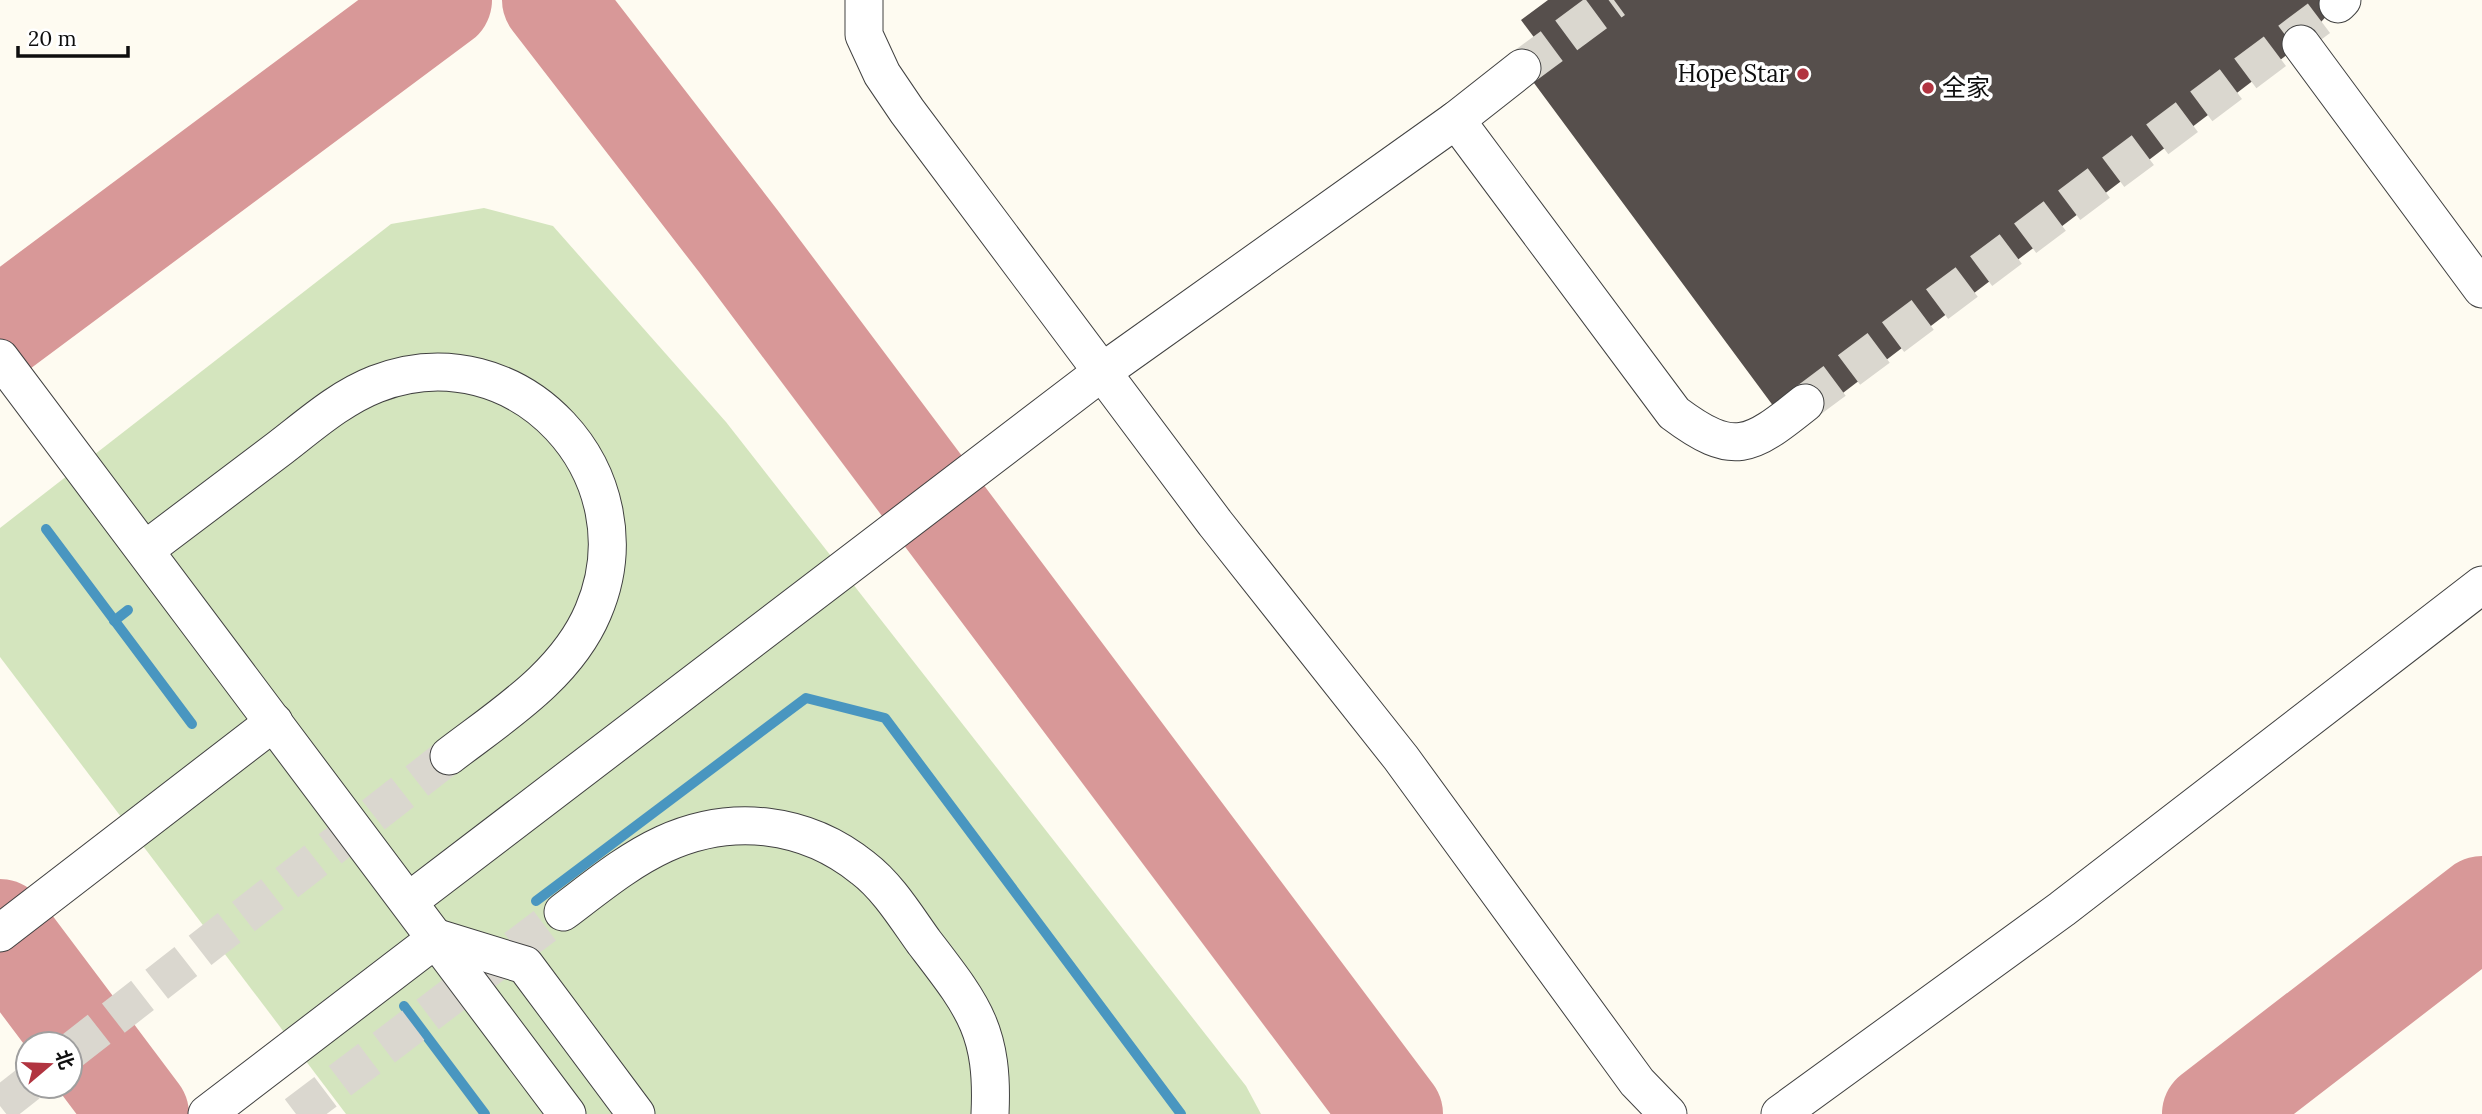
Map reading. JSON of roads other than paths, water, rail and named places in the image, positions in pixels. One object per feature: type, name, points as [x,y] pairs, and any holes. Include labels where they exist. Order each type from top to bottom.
[{"type":"lane","points":[[864,0],[864,35],[882,74],[1215,523],[1401,758],[1637,1082],[1668,1114]]},
{"type":"lane","points":[[2301,44],[2482,289]]},
{"type":"lane","points":[[409,901],[1102,372],[1456,120],[1522,68]]},
{"type":"lane","points":[[1456,120],[1674,413],[1697,430],[1722,442],[1747,440],[1770,431],[1805,403]]},
{"type":"lane","points":[[0,358],[567,1114]]},
{"type":"lane","points":[[145,550],[337,404],[377,384],[417,374],[466,374],[505,384],[535,403],[567,433],[591,469],[605,519],[608,542],[604,580],[593,613],[573,646],[547,678],[449,756]]},
{"type":"lane","points":[[1780,1114],[2062,909],[2482,585]]},
{"type":"lane","points":[[0,933],[274,722]]},
{"type":"lane","points":[[563,912],[621,868],[664,844],[701,831],[745,825],[783,828],[825,841],[865,869],[895,903],[966,996],[985,1036],[992,1080],[990,1114]]},
{"type":"lane","points":[[207,1114],[437,938]]},
{"type":"lane","points":[[437,938],[525,965],[636,1114]]},
{"type":"waterway","points":[[46,529],[192,724]]},
{"type":"waterway","points":[[114,621],[128,610]]},
{"type":"waterway","points":[[536,901],[806,698],[885,718],[1181,1114]]},
{"type":"waterway","points":[[404,1006],[485,1114]]},
{"type":"tunnel","points":[[1522,68],[1614,0]]},
{"type":"tunnel","points":[[1805,403],[2338,4]]},
{"type":"tunnel","points":[[84,1041],[449,756]]},
{"type":"tunnel","points":[[296,1114],[563,912]]},
{"type":"tunnel","points":[[0,1106],[14,1095]]},
{"type":"place","name":"Hope Star","points":[[1803,74]]},
{"type":"place","name":"全家","points":[[1928,88]]}]
